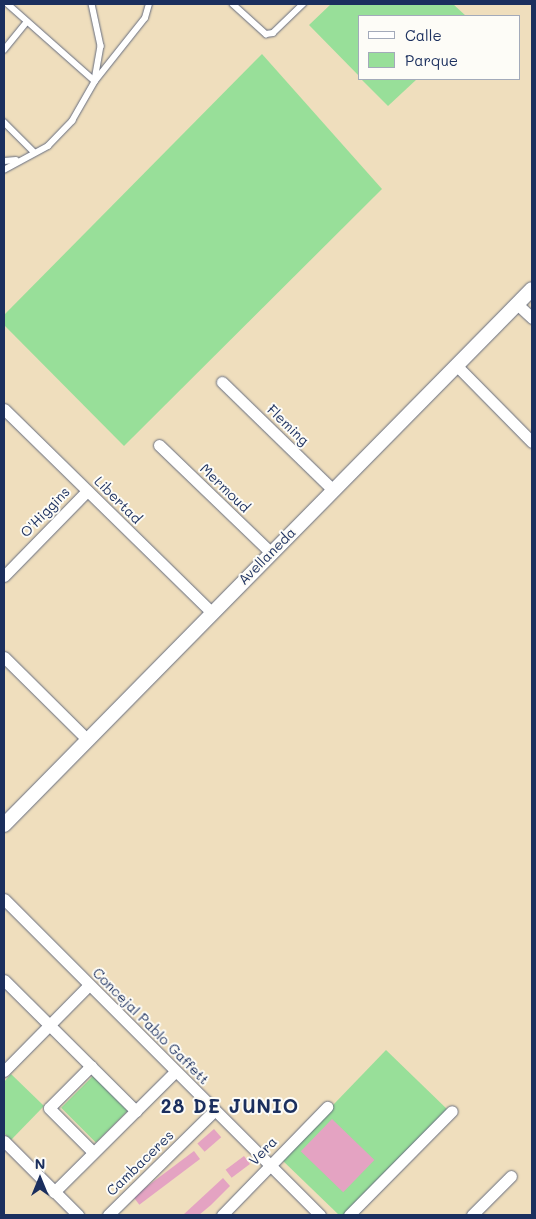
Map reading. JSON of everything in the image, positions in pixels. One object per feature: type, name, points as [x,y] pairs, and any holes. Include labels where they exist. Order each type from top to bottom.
[{"type":"street","name":"Avellaneda","points":[[4,825],[210,612],[532,289]]},
{"type":"street","points":[[518,304],[532,318]]},
{"type":"street","points":[[456,365],[532,442]]},
{"type":"street","name":"Fleming","points":[[222,382],[332,490]]},
{"type":"street","name":"Libertad","points":[[4,409],[210,612]]},
{"type":"street","name":"Mermoud","points":[[159,445],[270,552]]},
{"type":"street","name":"O'Higgins","points":[[4,576],[87,491]]},
{"type":"street","points":[[4,657],[87,739]]},
{"type":"street","name":"Concejal Pablo Gaffett","points":[[4,899],[320,1215]]},
{"type":"street","points":[[4,1071],[89,985]]},
{"type":"street","points":[[6,987],[50,1024],[136,1111]]},
{"type":"street","points":[[91,1066],[49,1108],[93,1152]]},
{"type":"street","points":[[54,1192],[175,1072]]},
{"type":"street","name":"Vera","points":[[222,1215],[327,1107]]},
{"type":"street","name":"Cambaceres","points":[[108,1215],[214,1111]]},
{"type":"street","points":[[349,1215],[452,1111]]},
{"type":"street","points":[[4,1141],[78,1215]]},
{"type":"street","points":[[472,1215],[511,1176]]},
{"type":"lane","points":[[8,4],[95,81]]},
{"type":"lane","points":[[92,4],[101,46],[95,81]]},
{"type":"lane","points":[[4,170],[16,160],[48,146],[72,121],[95,81],[144,18],[149,4]]},
{"type":"lane","points":[[233,4],[266,34],[273,33],[303,4]]},
{"type":"lane","points":[[4,50],[27,22]]},
{"type":"lane","points":[[4,122],[34,152]]},
{"type":"lane","points":[[4,161],[16,160]]},
{"type":"green space","points":[[331,4],[453,4],[465,15],[358,15],[358,75],[309,25]]},
{"type":"green space","points":[[262,54],[382,189],[124,446],[4,325],[4,315]]},
{"type":"green space","points":[[362,80],[416,80],[388,106]]},
{"type":"green space","points":[[386,1050],[449,1111],[348,1215],[339,1215],[281,1159]]},
{"type":"green space","points":[[11,1074],[44,1106],[11,1140],[4,1133],[4,1082]]},
{"type":"green space","points":[[93,1076],[128,1111],[96,1142],[61,1108]]},
{"type":"building","points":[[332,1119],[374,1160],[343,1192],[301,1151]]},
{"type":"building","points":[[214,1129],[221,1137],[205,1152],[197,1143]]},
{"type":"building","points":[[194,1151],[200,1159],[139,1205],[133,1197]]},
{"type":"building","points":[[244,1156],[250,1164],[232,1178],[226,1170]]},
{"type":"building","points":[[223,1178],[230,1186],[211,1205],[199,1215],[183,1215]]},
{"type":"district","name":"28 DE JUNIO","points":[[230,1106]]}]
